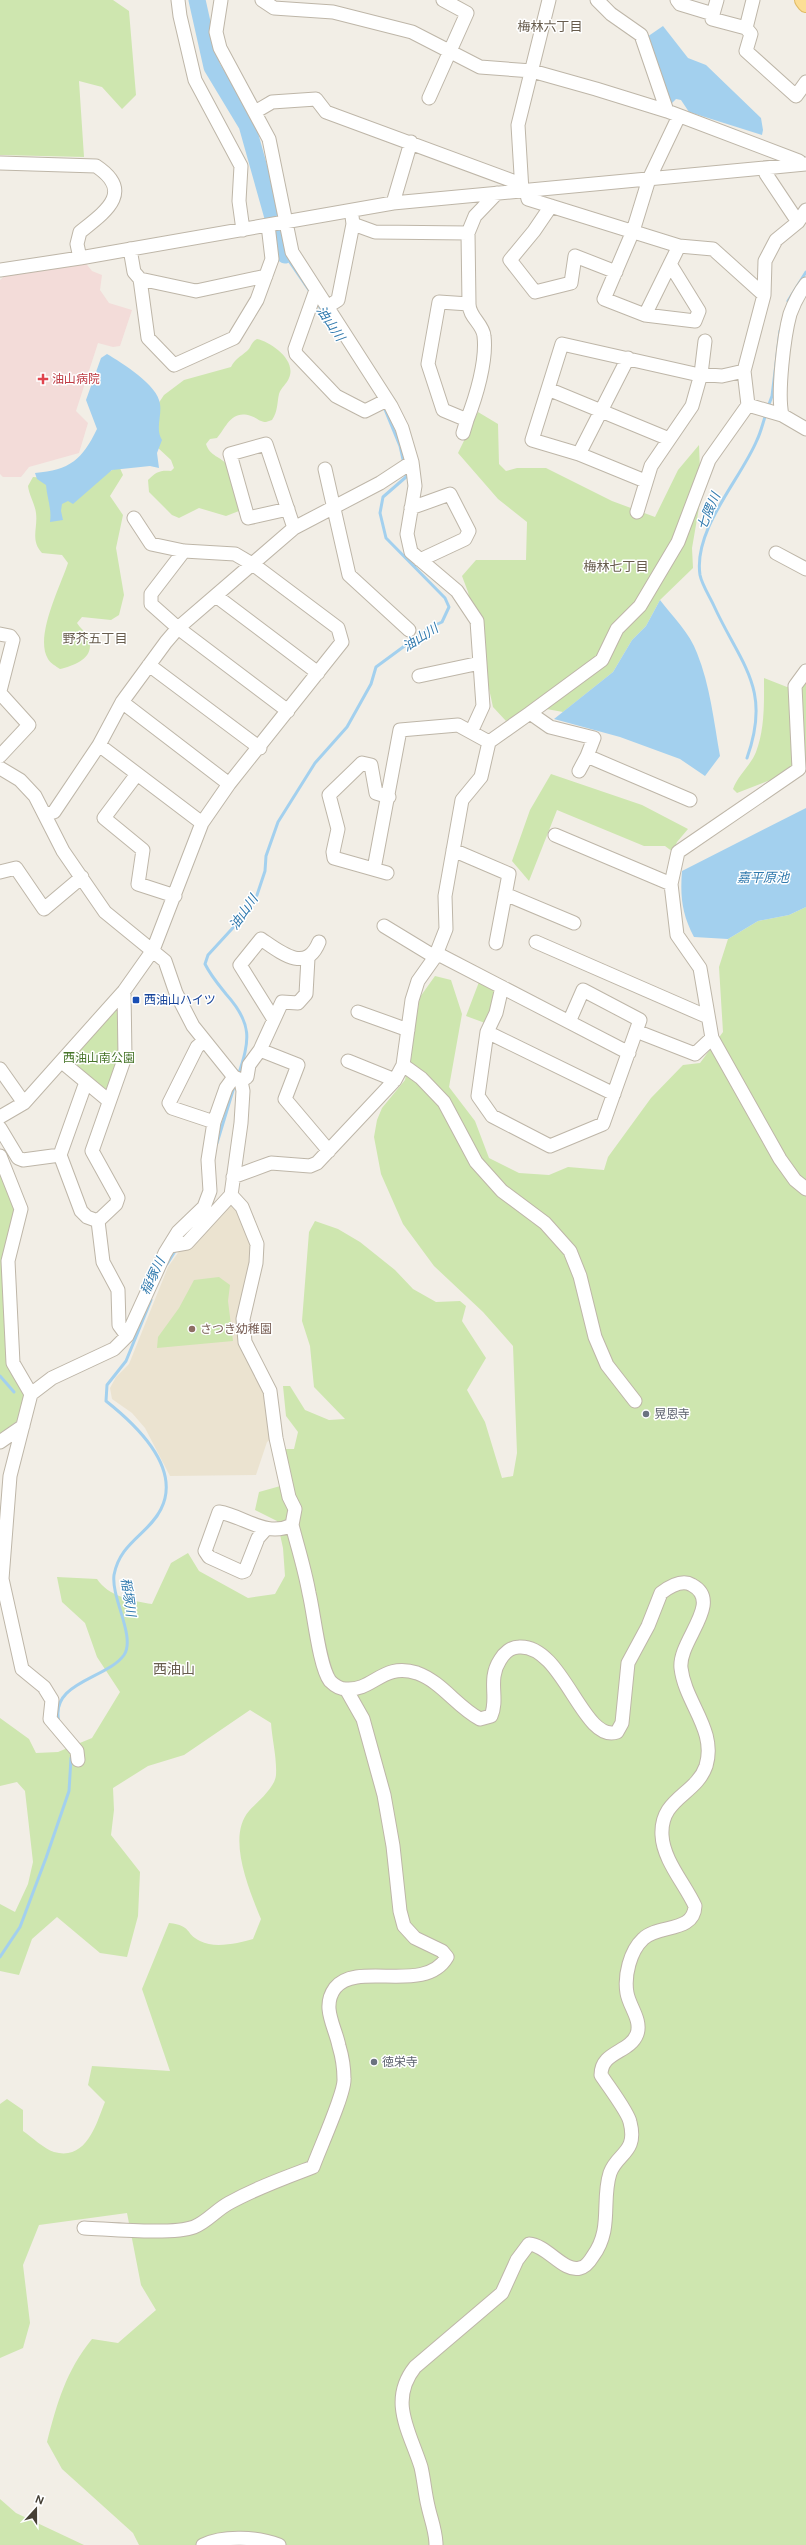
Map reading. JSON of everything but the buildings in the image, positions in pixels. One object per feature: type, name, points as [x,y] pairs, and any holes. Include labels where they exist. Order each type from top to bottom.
[{"type":"main road","points":[[803,0],[806,4]]},
{"type":"street","points":[[178,0],[180,16],[195,80],[241,166],[239,201],[243,230]]},
{"type":"street","points":[[221,0],[216,32],[220,48],[269,139],[292,252],[327,307],[383,402],[402,428],[412,462],[415,486],[407,534],[411,552],[457,591],[477,621],[483,706],[472,730]]},
{"type":"street","points":[[262,0],[274,8],[333,12],[412,32],[480,67],[532,72],[673,114],[799,161],[803,164]]},
{"type":"street","points":[[429,98],[448,51],[467,13],[443,0]]},
{"type":"street","points":[[550,0],[518,125],[523,188],[528,199],[679,246],[713,249],[764,295]]},
{"type":"street","points":[[597,0],[611,14],[641,35],[673,114],[649,179],[633,232],[604,299],[645,315],[694,322],[699,310],[670,264]]},
{"type":"street","points":[[677,0],[680,4],[713,14]]},
{"type":"street","points":[[717,0],[712,19],[746,28],[751,34],[746,51],[796,96],[806,82]]},
{"type":"street","points":[[746,28],[753,0]]},
{"type":"street","points":[[254,112],[272,102],[316,99],[326,112],[411,142],[523,188]]},
{"type":"street","points":[[393,204],[411,142]]},
{"type":"street","points":[[0,163],[96,166],[109,174],[115,191],[113,202],[106,211],[80,232],[77,244],[80,258]]},
{"type":"street","points":[[1,272],[393,204],[497,193],[523,188],[766,169],[803,164]]},
{"type":"street","points":[[766,169],[766,174],[798,222]]},
{"type":"street","points":[[464,433],[467,420],[478,392],[484,336],[469,310],[468,233],[475,216],[497,193]]},
{"type":"street","points":[[550,206],[534,231],[510,260],[535,292],[571,283],[575,256],[616,272]]},
{"type":"street","points":[[233,1177],[271,1163],[310,1166],[317,1163],[395,1080],[403,1065],[412,1000],[418,982],[436,955],[446,929],[445,896],[462,800],[481,777],[489,742],[602,660],[617,629],[640,606],[678,542],[709,460],[748,405],[744,371],[764,295],[765,262],[776,240],[798,222],[806,210]]},
{"type":"street","points":[[327,307],[338,300],[353,224],[352,211]]},
{"type":"street","points":[[353,224],[375,232],[468,233]]},
{"type":"street","points":[[130,249],[134,272],[140,279],[148,338],[174,365],[234,338],[257,300],[272,259],[268,225]]},
{"type":"street","points":[[645,315],[679,246]]},
{"type":"street","points":[[140,279],[196,291],[266,276]]},
{"type":"street","points":[[782,416],[780,407],[783,362],[790,315],[798,295],[806,284]]},
{"type":"street","points":[[316,290],[295,350],[296,354],[336,396],[365,411],[383,402]]},
{"type":"street","points":[[467,420],[443,410],[428,364],[439,302],[469,304]]},
{"type":"street","points":[[638,512],[645,481],[651,466],[692,406],[701,374],[705,341]]},
{"type":"street","points":[[645,481],[578,454],[532,440],[562,344],[701,374],[722,376],[744,371]]},
{"type":"street","points":[[578,454],[602,411],[628,358]]},
{"type":"street","points":[[548,389],[668,439]]},
{"type":"street","points":[[748,405],[765,412],[782,416],[806,429]]},
{"type":"street","points":[[288,509],[248,518],[230,454],[266,444],[288,509],[294,528]]},
{"type":"street","points":[[45,814],[54,812],[99,745],[122,702],[178,628],[294,528],[332,507],[380,484],[412,462]]},
{"type":"street","points":[[325,470],[332,507],[349,575],[408,630]]},
{"type":"street","points":[[412,508],[450,494],[469,531],[465,539],[420,560]]},
{"type":"street","points":[[0,1117],[24,1102],[62,1062],[124,991],[153,950],[202,823],[229,784],[260,748],[342,642],[338,628],[254,564],[235,554],[184,551],[151,544],[134,518]]},
{"type":"street","points":[[184,551],[151,594],[151,604],[178,628],[288,711]]},
{"type":"street","points":[[776,553],[806,569]]},
{"type":"street","points":[[216,596],[318,674]]},
{"type":"street","points":[[0,634],[10,636],[13,640],[0,692],[29,725],[0,756]]},
{"type":"street","points":[[419,676],[480,663]]},
{"type":"street","points":[[149,666],[260,748]]},
{"type":"street","points":[[806,671],[795,686],[799,769],[678,852],[671,884],[677,935],[700,968],[712,1038],[780,1159],[795,1180],[806,1189]]},
{"type":"street","points":[[122,702],[229,784]]},
{"type":"street","points":[[530,713],[550,727],[594,738],[579,771]]},
{"type":"street","points":[[389,796],[376,793],[371,765],[367,763],[358,765],[329,795],[338,829],[333,856],[336,860],[380,871],[389,796],[400,730],[458,725],[472,730],[489,742]]},
{"type":"street","points":[[99,745],[202,823]]},
{"type":"street","points":[[587,756],[690,800]]},
{"type":"street","points":[[0,768],[28,788],[45,814],[63,850],[105,912],[165,961],[179,999],[192,1026],[238,1079],[243,1091],[242,1115],[231,1194],[187,1243],[170,1246]]},
{"type":"street","points":[[137,774],[104,818],[143,850],[138,884],[175,896]]},
{"type":"street","points":[[555,835],[671,884]]},
{"type":"street","points":[[453,850],[509,874],[496,943]]},
{"type":"street","points":[[0,872],[16,868],[44,909],[82,877]]},
{"type":"street","points":[[505,894],[574,923]]},
{"type":"street","points":[[384,926],[436,955],[629,1053]]},
{"type":"street","points":[[273,1018],[240,965],[261,939],[286,957],[308,958],[314,954],[319,942]]},
{"type":"street","points":[[536,942],[708,1017]]},
{"type":"street","points":[[78,1756],[50,1719],[52,1700],[44,1687],[22,1669],[2,1579],[10,1476],[31,1394],[52,1378],[114,1349],[126,1336],[178,1232],[204,1207],[210,1190],[208,1160],[214,1122],[226,1088],[238,1079],[247,1077],[249,1065],[260,1050],[273,1018],[282,1002],[298,1003],[306,994],[308,958]]},
{"type":"street","points":[[502,988],[496,1013],[487,1032],[478,1096],[492,1116],[550,1146],[603,1124],[640,1020],[583,990],[569,1022]]},
{"type":"street","points":[[98,1221],[116,1204],[118,1198],[92,1151],[125,1057],[124,991]]},
{"type":"street","points":[[358,1012],[408,1030]]},
{"type":"street","points":[[636,1031],[695,1054],[712,1038]]},
{"type":"street","points":[[487,1032],[614,1094]]},
{"type":"street","points":[[204,1041],[197,1047],[169,1103],[172,1108],[214,1122]]},
{"type":"street","points":[[260,1050],[298,1065],[285,1099],[329,1151]]},
{"type":"street","points":[[348,1061],[395,1080]]},
{"type":"street","points":[[62,1062],[109,1101]]},
{"type":"street","points":[[403,1065],[421,1078],[444,1102],[476,1162],[502,1191],[545,1223],[570,1251],[580,1276],[595,1337],[607,1365],[635,1401]]},
{"type":"street","points":[[1,1072],[24,1102]]},
{"type":"street","points":[[86,1082],[60,1155],[81,1211],[87,1217],[98,1221]]},
{"type":"street","points":[[0,1128],[18,1158],[23,1160],[60,1155]]},
{"type":"street","points":[[0,1156],[21,1210],[8,1261],[13,1363],[31,1394]]},
{"type":"street","points":[[231,1194],[242,1207],[257,1244],[256,1263],[243,1319],[245,1342],[270,1391],[276,1438],[289,1497],[295,1509],[292,1525],[309,1592],[326,1670],[330,1680],[337,1687],[346,1689],[359,1688],[388,1672],[397,1669],[406,1670],[428,1678],[471,1715],[480,1719],[486,1719],[493,1710],[492,1683],[499,1661],[505,1652],[516,1647],[525,1646],[544,1656],[556,1668],[591,1721],[599,1728],[613,1734],[617,1732],[622,1723],[623,1688],[629,1658],[648,1626],[661,1593],[682,1583],[690,1583],[699,1589],[704,1598],[704,1610],[683,1652],[681,1669],[688,1692],[706,1732],[709,1748],[701,1777],[672,1803],[665,1815],[662,1837],[665,1851],[695,1906],[695,1913],[685,1924],[652,1932],[635,1949],[627,1980],[627,1993],[639,2027],[631,2043],[605,2060],[601,2067],[601,2075],[630,2122],[630,2147],[610,2173],[604,2235],[598,2249],[588,2263],[580,2268],[573,2268],[537,2244],[529,2244],[518,2260],[502,2293],[415,2367],[405,2379],[402,2404],[406,2426],[421,2468],[436,2533],[436,2545]]},
{"type":"street","points":[[98,1221],[102,1262],[118,1290],[119,1325],[126,1336]]},
{"type":"street","points":[[0,1442],[23,1426]]},
{"type":"street","points":[[266,1529],[258,1538],[245,1571],[242,1572],[209,1557],[205,1551],[219,1512],[266,1529],[284,1529],[292,1525]]},
{"type":"street","points":[[84,2228],[154,2230],[192,2228],[202,2223],[220,2208],[251,2191],[312,2167],[344,2089],[339,2045],[329,2016],[330,1996],[336,1987],[345,1980],[357,1978],[411,1976],[432,1970],[442,1965],[447,1957],[442,1950],[415,1938],[404,1926],[400,1911],[393,1846],[384,1796],[363,1719],[346,1689]]},
{"type":"street","points":[[203,2545],[229,2540],[254,2539],[279,2545]]},
{"type":"shaded area","name":"油山病院","points":[[84,261],[92,271],[102,275],[100,290],[109,303],[132,310],[120,346],[113,347],[98,343],[76,411],[88,423],[79,453],[29,467],[21,477],[3,477],[0,474],[0,280],[7,274]]},
{"type":"shaded area","name":"さつき幼稚園","points":[[229,1203],[235,1203],[254,1244],[240,1315],[264,1381],[273,1438],[267,1442],[256,1475],[170,1476],[145,1428],[132,1413],[112,1399],[110,1388],[116,1377],[129,1364],[168,1267],[180,1250]]},
{"type":"green space","points":[[0,0],[113,0],[129,11],[136,95],[122,109],[102,87],[79,81],[84,157],[0,155]]},
{"type":"green space","points":[[257,339],[275,348],[286,359],[289,365],[289,378],[279,394],[274,417],[272,420],[266,422],[251,416],[239,415],[230,421],[217,438],[210,439],[206,444],[210,452],[222,460],[230,470],[241,505],[239,511],[226,516],[199,508],[179,518],[172,515],[149,492],[148,480],[151,477],[158,472],[171,471],[174,468],[171,460],[157,447],[158,404],[164,395],[184,380],[231,367]]},
{"type":"green space","points":[[478,412],[498,424],[499,464],[506,471],[517,468],[546,468],[612,501],[655,517],[678,470],[699,445],[701,496],[692,548],[693,568],[660,600],[646,626],[632,640],[613,672],[563,712],[530,706],[506,721],[493,707],[468,592],[462,576],[476,560],[526,560],[527,522],[498,499],[458,453]]},
{"type":"green space","points":[[119,466],[123,475],[110,496],[123,515],[116,548],[124,595],[119,615],[111,620],[82,617],[77,623],[86,634],[90,643],[88,654],[84,659],[73,665],[60,669],[52,664],[48,659],[44,638],[50,611],[68,563],[62,555],[42,553],[38,548],[35,539],[36,513],[28,486],[33,477],[46,478],[61,500]]},
{"type":"green space","points":[[806,676],[806,766],[737,793],[733,789],[735,784],[754,757],[759,743],[763,715],[764,678],[787,687]]},
{"type":"green space","points":[[551,774],[642,805],[688,829],[677,842],[673,852],[665,846],[644,846],[557,810],[529,881],[512,861],[530,810]]},
{"type":"green space","points":[[806,907],[806,2545],[139,2545],[133,2533],[62,2469],[47,2442],[59,2401],[69,2375],[75,2363],[92,2339],[118,2343],[156,2310],[141,2285],[127,2213],[39,2225],[23,2265],[30,2323],[23,2348],[0,2358],[0,2104],[7,2099],[23,2110],[23,2131],[42,2146],[54,2152],[65,2153],[75,2151],[88,2139],[94,2130],[105,2102],[88,2085],[92,2066],[170,2071],[142,1989],[169,1923],[182,1926],[195,1938],[213,1945],[253,1939],[261,1919],[246,1880],[242,1865],[240,1835],[242,1822],[249,1811],[265,1794],[275,1780],[276,1762],[271,1723],[250,1710],[184,1755],[148,1766],[113,1788],[114,1810],[111,1835],[140,1872],[138,1916],[127,1957],[100,1953],[57,1917],[32,1939],[19,1975],[0,1971],[0,1904],[15,1912],[28,1884],[33,1862],[25,1791],[17,1782],[0,1786],[0,1718],[29,1739],[36,1753],[58,1752],[92,1738],[120,1692],[97,1657],[85,1623],[62,1602],[57,1577],[97,1579],[107,1590],[114,1594],[152,1604],[171,1563],[188,1553],[199,1571],[248,1598],[275,1594],[285,1576],[283,1548],[277,1521],[255,1510],[259,1492],[291,1483],[285,1449],[294,1449],[298,1432],[286,1416],[283,1386],[290,1386],[305,1410],[329,1420],[345,1419],[314,1387],[310,1346],[302,1321],[309,1232],[315,1221],[338,1229],[360,1242],[395,1270],[413,1289],[436,1302],[460,1301],[466,1306],[462,1321],[486,1358],[467,1390],[485,1422],[502,1478],[513,1476],[517,1453],[513,1346],[483,1312],[434,1266],[403,1224],[381,1174],[374,1137],[377,1120],[382,1108],[405,1080],[420,997],[435,976],[451,980],[462,1014],[449,1087],[475,1121],[489,1158],[519,1173],[549,1175],[568,1167],[604,1170],[608,1157],[651,1098],[683,1065],[700,1063],[723,1032],[719,967],[728,939],[758,921],[789,915]]},
{"type":"green space","points":[[479,982],[500,994],[485,1023],[466,1016]]},
{"type":"green space","name":"西油山南公園","points":[[116,1006],[119,1007],[122,1058],[104,1093],[69,1062]]},
{"type":"green space","points":[[0,1156],[21,1209],[8,1261],[13,1363],[31,1394],[25,1415],[0,1434]]},
{"type":"green space","points":[[219,1277],[230,1285],[228,1301],[233,1341],[157,1348],[158,1337],[179,1308],[194,1280]]},
{"type":"green space","points":[[0,2499],[16,2513],[84,2545],[0,2545]]},
{"type":"water","points":[[663,26],[688,58],[706,65],[761,118],[763,130],[762,135],[689,112],[681,100],[676,99],[670,105],[647,37]]},
{"type":"water","points":[[107,354],[138,375],[153,389],[158,397],[160,404],[159,431],[162,440],[157,453],[159,468],[150,466],[112,470],[73,504],[68,501],[62,504],[61,511],[63,520],[50,522],[50,508],[46,485],[37,479],[35,473],[47,472],[66,466],[74,462],[86,449],[97,429],[86,400],[101,358]]},
{"type":"water","points":[[660,600],[690,639],[697,653],[705,678],[720,756],[705,776],[680,759],[620,737],[554,719],[613,672],[632,640],[646,626]]},
{"type":"water","name":"嘉平原池","points":[[806,808],[806,907],[789,915],[758,921],[728,939],[694,937],[684,913],[681,889],[682,871]]},
{"type":"waterway","name":"油山川","points":[[197,0],[212,67],[247,125],[279,239],[285,255]]},
{"type":"waterway","name":"油山川","points":[[285,255],[311,293]]},
{"type":"waterway","name":"七隈川","points":[[788,301],[806,272]]},
{"type":"waterway","name":"油山川","points":[[316,301],[329,322]]},
{"type":"waterway","name":"七隈川","points":[[768,407],[772,396],[780,331]]},
{"type":"waterway","name":"油山川","points":[[384,407],[400,446],[404,464]]},
{"type":"waterway","name":"七隈川","points":[[747,758],[754,734],[756,713],[755,695],[743,662],[702,583],[700,575],[700,558],[704,540],[711,522],[750,455],[766,414]]},
{"type":"waterway","name":"油山川","points":[[238,1076],[247,1042],[245,1024],[235,1005],[207,968],[205,964],[208,955],[241,919],[257,895],[265,871],[266,856],[278,822],[315,763],[347,727],[371,684],[376,667],[429,628],[442,622],[449,607],[445,598],[386,538],[380,513],[383,497],[406,477],[405,471]]},
{"type":"waterway","name":"油山川","points":[[217,1143],[234,1087]]},
{"type":"waterway","name":"稲塚川","points":[[182,1240],[190,1228]]},
{"type":"waterway","name":"稲塚川","points":[[167,1264],[177,1248]]},
{"type":"waterway","name":"稲塚川","points":[[59,1722],[58,1709],[63,1698],[81,1682],[105,1670],[116,1663],[124,1655],[127,1647],[127,1638],[116,1595],[114,1575],[122,1554],[156,1518],[161,1509],[166,1493],[165,1478],[160,1462],[152,1448],[142,1434],[106,1401],[107,1385],[126,1361],[151,1300]]},
{"type":"waterway","points":[[0,1376],[14,1392]]},
{"type":"waterway","name":"稲塚川","points":[[0,1957],[20,1927],[46,1858],[69,1791],[71,1758]]},
{"type":"place","name":"油山病院","points":[[43,379]]},
{"type":"place","name":"西油山ハイツ","points":[[136,1000]]},
{"type":"place","name":"さつき幼稚園","points":[[192,1329]]},
{"type":"place","name":"晃恩寺","points":[[646,1414]]},
{"type":"place","name":"徳栄寺","points":[[374,2062]]},
{"type":"district","name":"梅林六丁目","points":[[550,26]]},
{"type":"district","name":"梅林七丁目","points":[[616,566]]},
{"type":"district","name":"野芥五丁目","points":[[95,638]]},
{"type":"district","name":"西油山","points":[[174,1669]]}]
